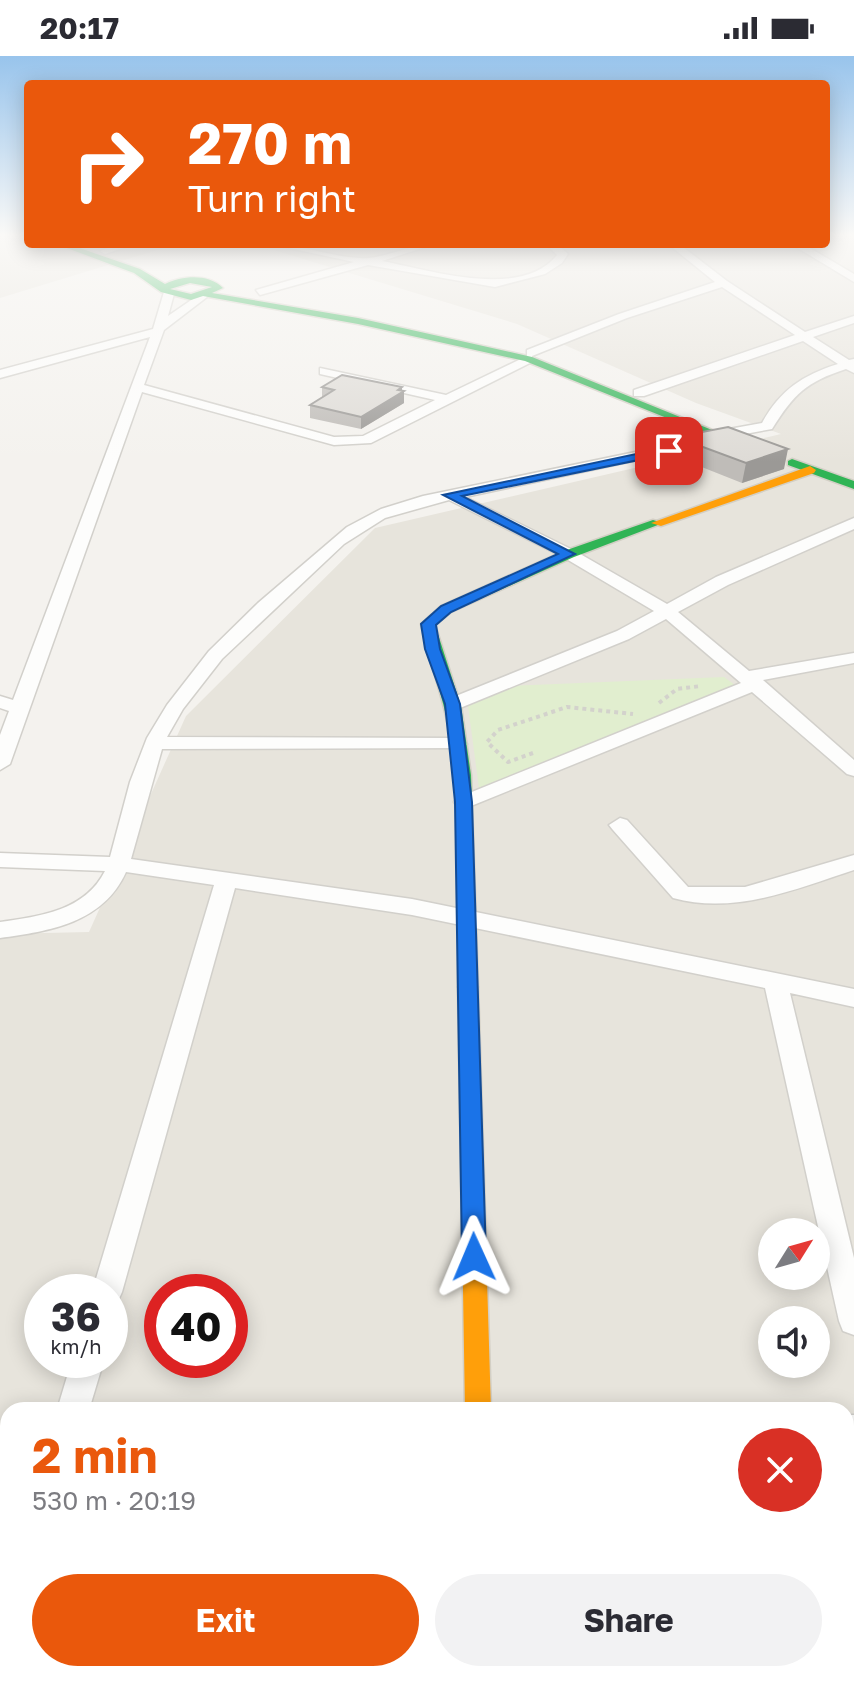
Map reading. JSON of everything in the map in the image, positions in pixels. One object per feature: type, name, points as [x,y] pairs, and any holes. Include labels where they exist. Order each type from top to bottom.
[{"type":"main road","points":[[308,311],[530,356],[776,452],[854,474]]},
{"type":"main road","points":[[351,311],[463,334],[639,393],[728,434]]},
{"type":"main road","points":[[776,452],[810,470],[854,485]]},
{"type":"main road","points":[[478,1402],[464,802],[453,704],[428,633],[432,619],[569,554],[810,470]]},
{"type":"street","points":[[0,764],[9,705],[137,387],[159,330],[162,311]]},
{"type":"street","points":[[0,374],[159,330],[184,311]]},
{"type":"street","points":[[137,387],[334,441],[366,440],[530,356],[639,311]]},
{"type":"street","points":[[765,311],[852,366]]},
{"type":"street","points":[[639,393],[854,319]]},
{"type":"street","points":[[0,930],[52,921],[79,911],[104,892],[117,864],[144,766],[192,684],[262,607],[356,528],[401,507],[682,448],[767,426],[788,394],[821,374],[852,366]]},
{"type":"street","points":[[324,371],[447,399]]},
{"type":"street","points":[[450,495],[569,554],[667,611],[854,770]]},
{"type":"street","points":[[453,704],[623,635],[722,581],[854,523]]},
{"type":"street","points":[[464,802],[752,681],[854,658]]},
{"type":"street","points":[[833,662],[854,675]]},
{"type":"street","points":[[155,743],[457,744]]},
{"type":"street","points":[[620,825],[681,893],[704,899],[768,888],[854,862]]},
{"type":"street","points":[[0,860],[117,864],[412,907],[854,998]]},
{"type":"street","points":[[112,1274],[227,879]]},
{"type":"street","points":[[775,981],[854,1321]]},
{"type":"street","points":[[75,1402],[83,1378]]},
{"type":"path","points":[[657,704],[677,689],[706,685]]},
{"type":"path","points":[[533,753],[508,762],[487,742],[498,730],[567,707],[614,714],[639,713]]},
{"type":"shaded area","points":[[474,311],[854,311],[854,1402],[0,1402],[0,934],[89,932],[186,716],[375,528],[781,434],[696,403],[517,324]]},
{"type":"green space","points":[[724,677],[735,685],[479,788],[468,706],[508,686]]},
{"type":"building","points":[[342,375],[402,387],[398,390],[404,391],[361,417],[310,405],[334,390],[322,387]]},
{"type":"building","points":[[728,427],[788,449],[746,463],[676,437]]},
{"type":"traffic: fast","points":[[299,311],[528,359],[748,447]]},
{"type":"traffic: fast","points":[[792,463],[854,485]]},
{"type":"traffic: fast","points":[[468,987],[463,775],[453,706],[428,624],[446,609],[569,554],[657,523]]},
{"type":"traffic: slow","points":[[657,523],[810,470]]},
{"type":"traffic: slow","points":[[468,987],[478,1402]]},
{"type":"route","points":[[474,1257],[464,802],[453,704],[432,649],[428,624],[446,609],[569,554],[450,495],[669,451]]}]
